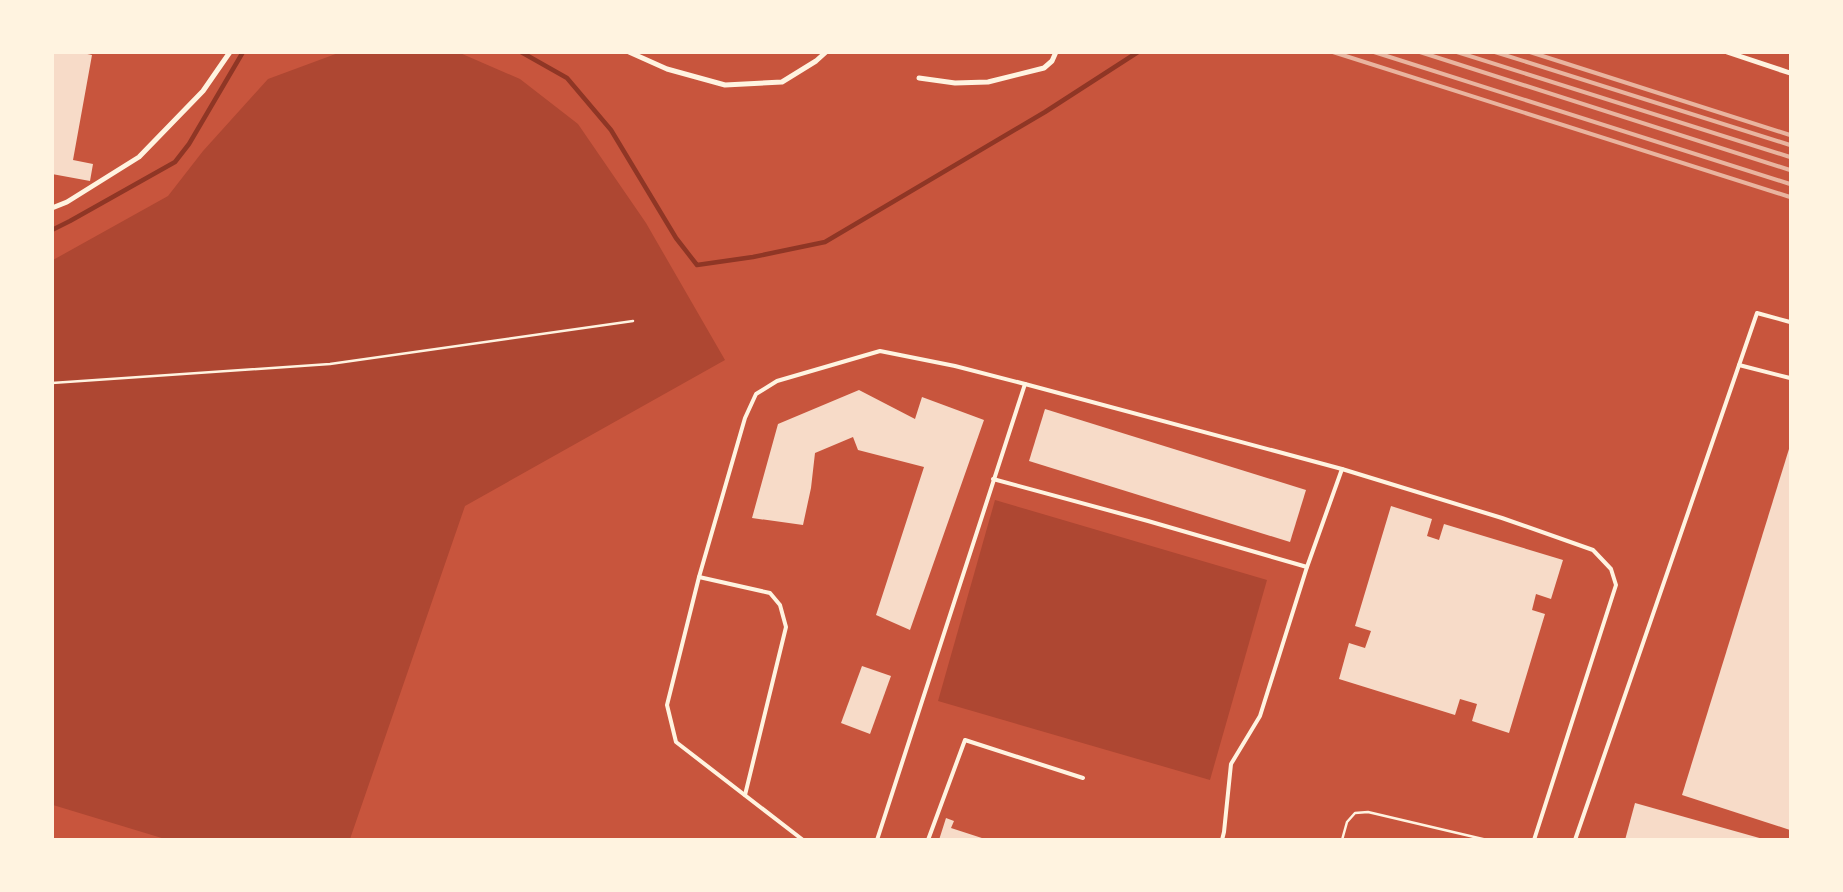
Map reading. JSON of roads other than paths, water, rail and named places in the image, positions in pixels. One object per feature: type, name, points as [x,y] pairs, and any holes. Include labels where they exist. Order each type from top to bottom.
[{"type":"street","points":[[52,208],[67,202],[139,157],[203,91],[230,52]]},
{"type":"street","points":[[629,52],[667,69],[725,85],[782,82],[816,61],[826,52]]},
{"type":"street","points":[[919,78],[956,84],[988,82],[1044,68],[1052,61],[1056,52]]},
{"type":"street","points":[[1727,52],[1790,72]]},
{"type":"lane","points":[[1575,840],[1757,313],[1790,322]]},
{"type":"lane","points":[[803,840],[676,742],[667,705],[699,577],[745,418],[756,394],[777,381],[880,351],[955,366],[1342,469],[1502,518],[1593,550],[1611,569],[1616,585],[1534,840]]},
{"type":"lane","points":[[1739,365],[1790,378]]},
{"type":"lane","points":[[877,840],[1025,384]]},
{"type":"lane","points":[[1222,840],[1230,764],[1260,716],[1307,567],[1342,469]]},
{"type":"lane","points":[[993,479],[1307,567]]},
{"type":"lane","points":[[699,577],[770,593],[780,605],[786,627],[745,795]]},
{"type":"lane","points":[[928,840],[965,740],[1083,778]]},
{"type":"waterway","points":[[52,230],[175,162],[189,144],[243,52]]},
{"type":"waterway","points":[[521,52],[567,78],[611,130],[676,238],[697,265],[753,257],[825,242],[1045,112],[1138,52]]},
{"type":"railway","points":[[1333,52],[1790,197]]},
{"type":"railway","points":[[1374,52],[1790,184]]},
{"type":"railway","points":[[1420,52],[1790,170]]},
{"type":"railway","points":[[1457,52],[1790,157]]},
{"type":"railway","points":[[1495,52],[1790,145]]},
{"type":"railway","points":[[1530,52],[1790,135]]}]
